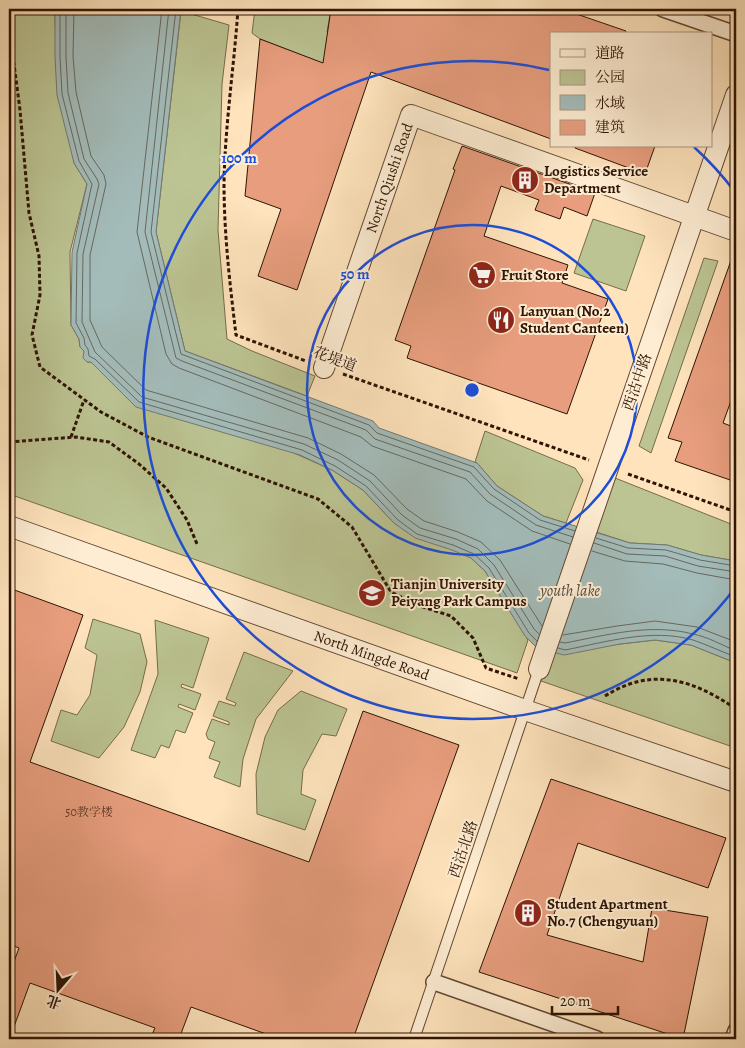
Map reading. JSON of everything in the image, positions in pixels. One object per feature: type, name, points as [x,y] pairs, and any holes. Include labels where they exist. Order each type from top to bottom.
[{"type":"street","points":[[664,9],[736,34]]},
{"type":"street","name":"西沽中路","points":[[536,676],[736,95]]},
{"type":"street","name":"North Qiushi Road","points":[[324,368],[410,115],[736,231]]},
{"type":"street","name":"North Mingde Road","points":[[9,526],[525,710],[736,782]]},
{"type":"street","points":[[434,982],[597,1039]]},
{"type":"street","points":[[733,1039],[736,1031]]},
{"type":"lane","name":"西沽北路","points":[[414,1039],[536,676]]},
{"type":"path","name":"花堤道","points":[[238,9],[224,183],[227,267],[236,335],[324,368],[736,512]]},
{"type":"path","points":[[9,49],[14,64],[20,110],[29,213],[39,256],[40,294],[32,335],[40,368],[101,412],[148,437],[318,499],[352,527],[391,592],[417,605],[451,616],[473,638],[486,668],[536,676]]},
{"type":"path","points":[[71,437],[84,400]]},
{"type":"path","points":[[9,442],[71,437],[109,442],[139,464],[166,488],[187,520],[197,544]]},
{"type":"path","points":[[604,696],[614,689],[658,678],[680,681],[716,695],[736,709]]},
{"type":"green space","points":[[9,9],[55,9],[55,24],[74,163],[87,184],[70,252],[71,325],[79,339],[80,347],[84,351],[87,362],[91,362],[332,470],[363,490],[394,523],[471,558],[485,571],[528,640],[517,673],[9,494]]},
{"type":"green space","points":[[255,9],[331,9],[327,32],[342,35],[335,68],[260,39],[252,33]]},
{"type":"green space","points":[[181,11],[229,25],[222,84],[218,230],[227,339],[315,376],[307,396],[185,351],[156,232]]},
{"type":"green space","points":[[593,219],[645,236],[626,291],[574,273]]},
{"type":"green space","points":[[704,258],[718,261],[651,453],[639,446]]},
{"type":"green space","points":[[485,431],[575,468],[583,480],[566,523],[543,516],[497,486],[475,462]]},
{"type":"green space","points":[[610,476],[736,526],[736,561],[701,555],[667,545],[630,543],[590,530]]},
{"type":"green space","points":[[93,619],[140,634],[147,662],[140,692],[124,727],[99,758],[51,741],[61,710],[77,715],[90,695],[97,655],[85,648]]},
{"type":"green space","points":[[155,620],[209,638],[193,688],[182,684],[181,687],[201,694],[195,710],[179,704],[178,707],[193,713],[185,733],[176,730],[169,748],[161,745],[155,758],[131,750],[158,674]]},
{"type":"green space","points":[[655,640],[691,645],[736,663],[736,748],[541,681],[551,652]]},
{"type":"green space","points":[[244,652],[293,671],[256,719],[243,759],[240,787],[214,777],[220,762],[209,758],[215,742],[208,739],[206,734],[212,719],[229,725],[229,722],[213,716],[219,701],[235,706],[236,703],[226,699]]},
{"type":"green space","points":[[301,691],[347,709],[336,736],[322,734],[303,770],[301,794],[316,800],[305,830],[257,814],[256,774],[265,737],[278,710]]},
{"type":"water","name":"youth lake","points":[[55,9],[181,9],[156,232],[185,351],[373,421],[379,428],[477,463],[497,486],[543,516],[630,543],[667,545],[701,555],[736,561],[736,663],[691,645],[655,640],[620,644],[564,655],[537,648],[525,636],[485,571],[471,558],[415,538],[394,523],[363,490],[332,470],[300,455],[136,407],[91,362],[87,362],[83,358],[84,351],[80,347],[79,339],[71,325],[72,252],[87,184],[74,163],[57,95]]},
{"type":"building","points":[[331,9],[562,9],[626,31],[550,32],[550,139],[371,72],[297,290],[258,276],[281,209],[245,196],[260,39],[323,63]]},
{"type":"building","name":"Lanyuan (No.2 Student Canteen)","points":[[462,146],[595,193],[587,216],[564,207],[560,219],[535,210],[539,200],[501,186],[484,236],[568,265],[562,283],[608,299],[567,414],[407,358],[411,346],[395,340]]},
{"type":"building","points":[[575,148],[654,148],[645,174]]},
{"type":"building","points":[[734,252],[736,252],[736,343],[730,361],[736,364],[736,387],[723,423],[736,428],[736,482],[675,461],[682,442],[668,438]]},
{"type":"building","points":[[9,588],[83,615],[30,762],[309,862],[363,711],[459,745],[353,1039],[280,1039],[191,1007],[179,1039],[150,1039],[155,1028],[30,983],[11,1035],[9,1035],[9,975],[19,948],[9,944]]},
{"type":"building","name":"Student Apartment No.7 (Chengyuan)","points":[[551,779],[726,838],[708,888],[578,843],[547,935],[643,962],[652,908],[708,917],[683,1039],[479,972]]},
{"type":"place","name":"Logistics Service Department","points":[[525,180]]},
{"type":"place","name":"Fruit Store","points":[[482,275]]},
{"type":"place","name":"Lanyuan (No.2 Student Canteen)","points":[[501,320]]},
{"type":"place","name":"Tianjin University Peiyang Park Campus","points":[[372,593]]},
{"type":"place","name":"Student Apartment No.7 (Chengyuan)","points":[[528,913]]}]
